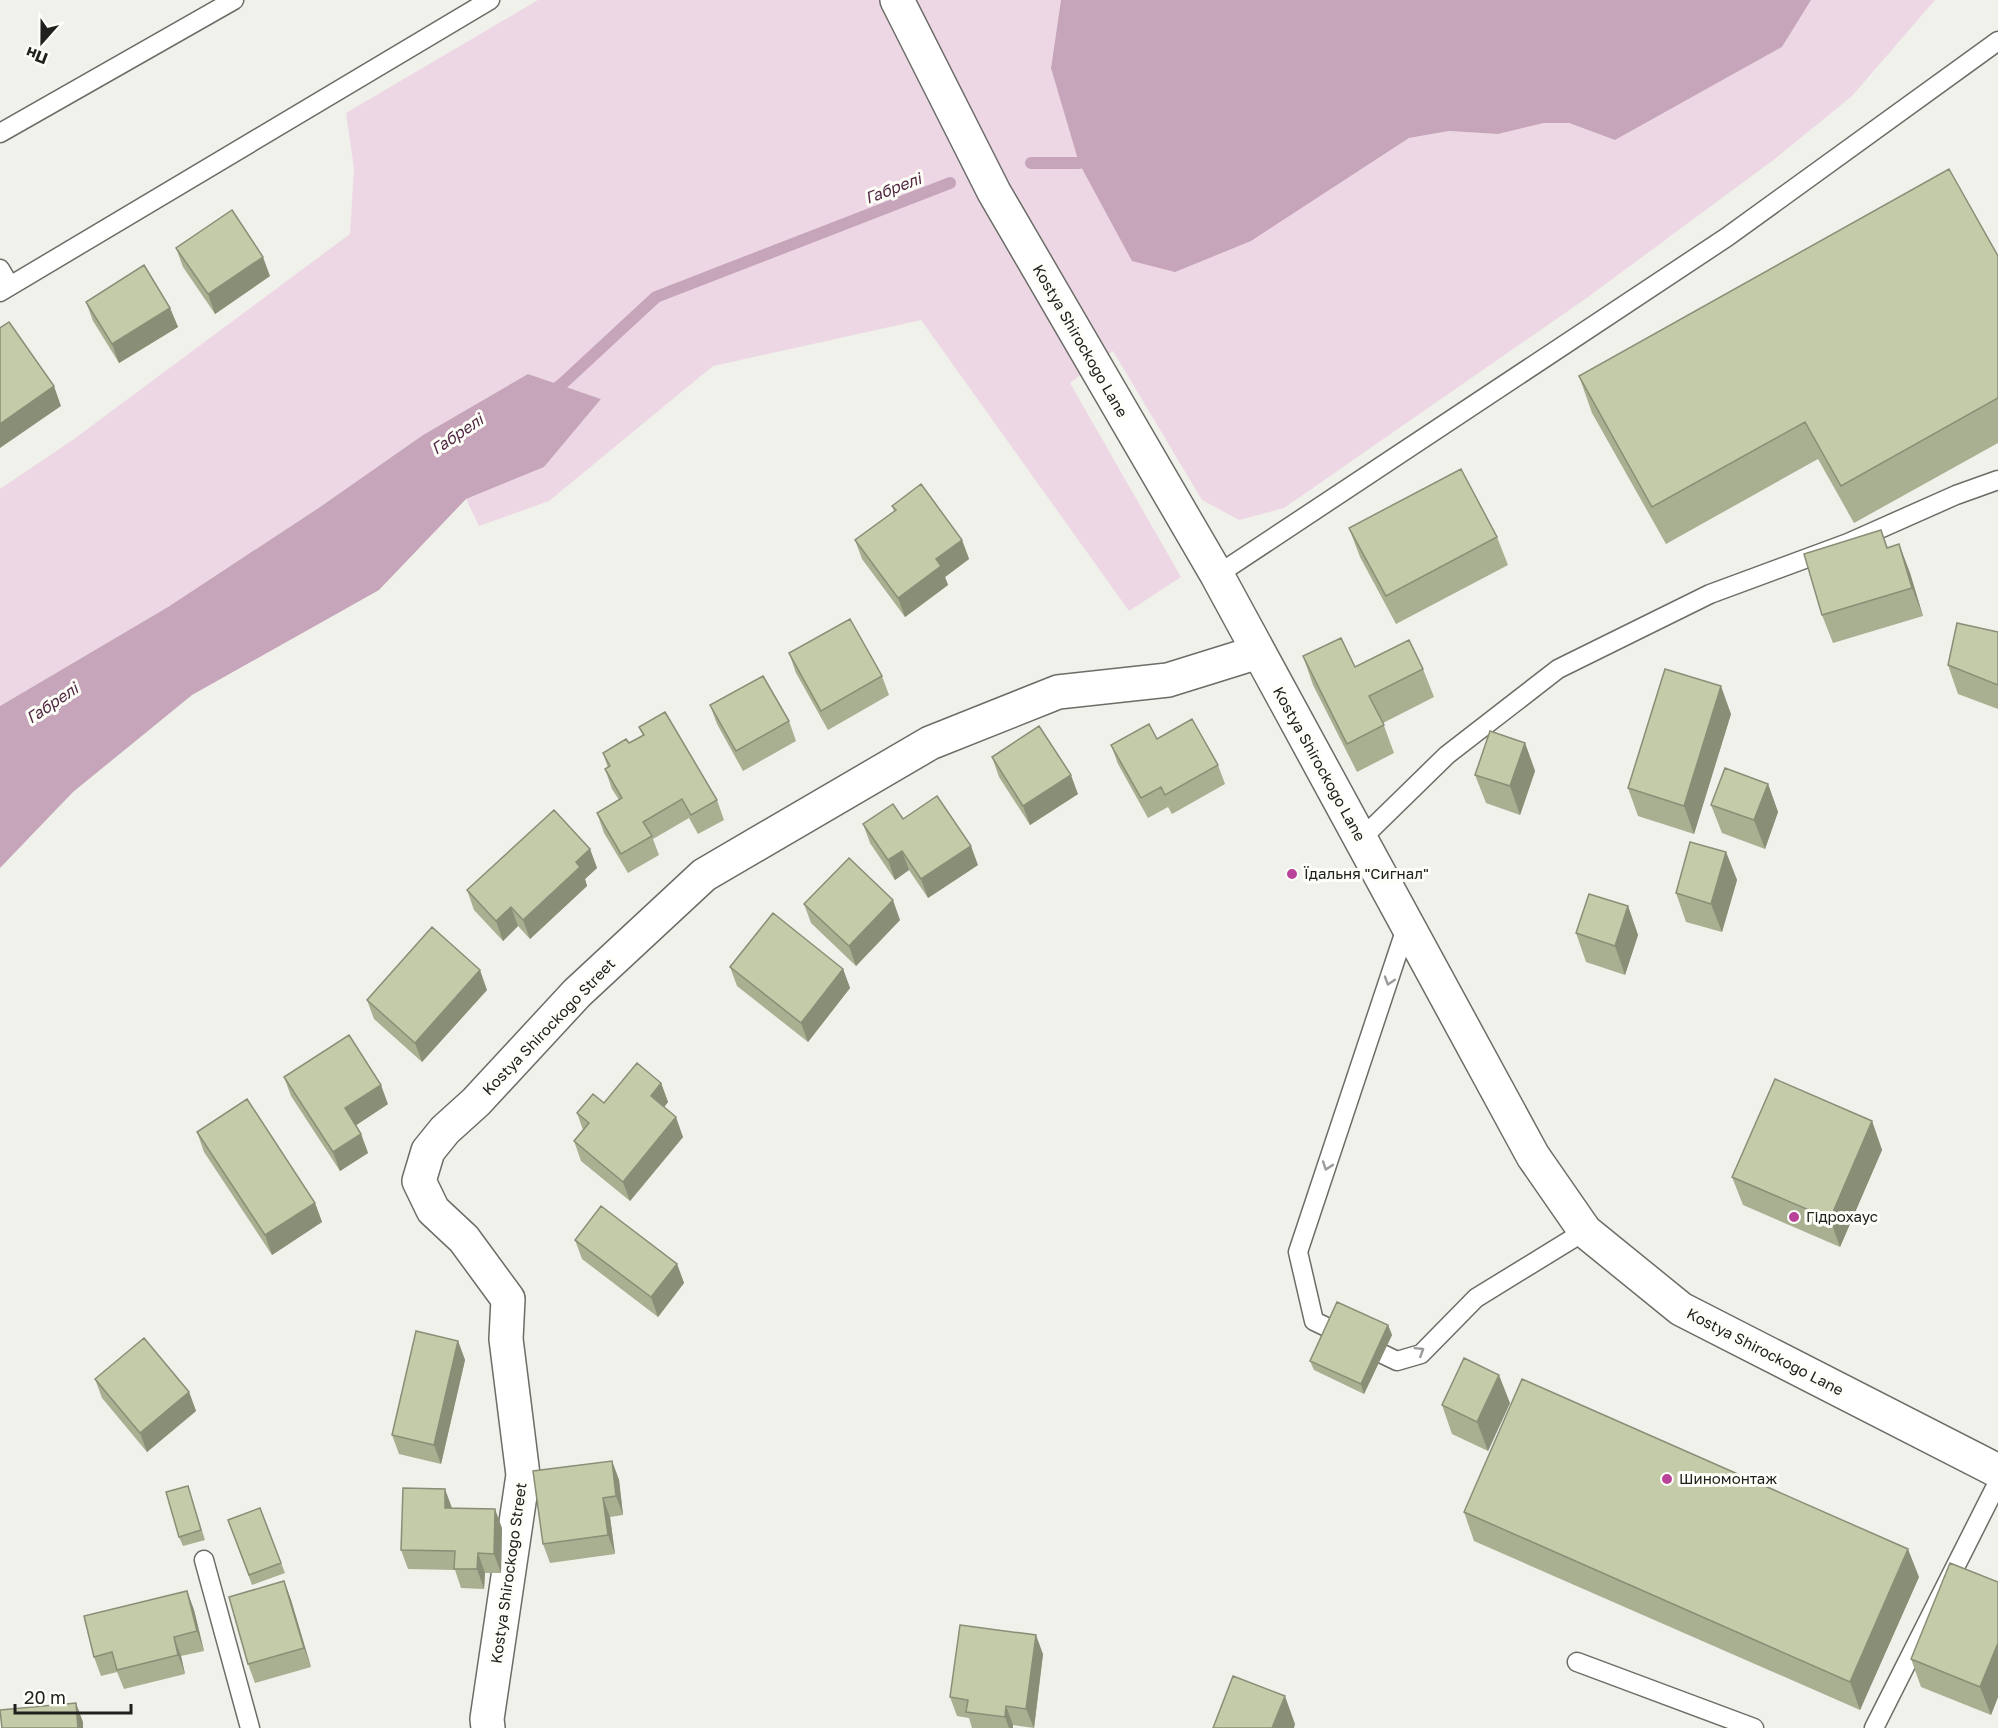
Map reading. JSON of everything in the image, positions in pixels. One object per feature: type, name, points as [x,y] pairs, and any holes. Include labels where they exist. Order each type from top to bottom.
[{"type":"street","name":"Kostya Shirockogo Lane","points":[[897,0],[994,192],[1217,575],[1533,1156],[1585,1231],[1681,1309],[1998,1471]]},
{"type":"street","name":"Kostya Shirockogo Street","points":[[488,1728],[487,1719],[524,1475],[506,1339],[508,1299],[464,1239],[433,1210],[419,1181],[429,1151],[445,1130],[476,1102],[577,993],[704,875],[930,743],[1058,692],[1168,680],[1258,652]]},
{"type":"lane","points":[[0,133],[234,0]]},
{"type":"lane","points":[[0,269],[5,289],[490,0]]},
{"type":"lane","points":[[1217,575],[1727,237],[1998,41]]},
{"type":"lane","points":[[1361,839],[1447,755],[1558,669],[1710,594],[1848,543],[1956,495],[1998,480]]},
{"type":"lane","points":[[1407,925],[1298,1252],[1314,1321],[1397,1361],[1421,1354],[1476,1298],[1585,1231]]},
{"type":"lane","points":[[1874,1728],[1998,1482]]},
{"type":"lane","points":[[204,1560],[250,1728]]},
{"type":"lane","points":[[1577,1662],[1754,1728]]},
{"type":"shaded area","points":[[538,0],[1061,0],[1051,68],[1361,168],[1409,138],[1449,131],[1498,134],[1544,123],[1569,123],[1615,140],[1782,47],[1811,0],[1935,0],[1852,96],[1776,158],[1588,297],[1284,508],[1239,520],[1202,500],[1113,351],[1070,383],[1181,577],[1129,611],[921,320],[713,366],[549,501],[479,526],[466,499],[544,467],[601,399],[528,374],[423,435],[320,507],[168,607],[0,706],[0,489],[74,439],[350,234],[354,169],[346,113]]},
{"type":"water","points":[[1061,0],[1811,0],[1782,47],[1615,140],[1569,123],[1544,123],[1498,134],[1449,131],[1409,138],[1251,241],[1175,272],[1132,261],[1079,163],[1051,68]]},
{"type":"water","points":[[528,374],[601,399],[544,467],[466,499],[379,590],[192,695],[73,792],[0,868],[0,706],[168,607],[320,507],[423,435]]},
{"type":"building","points":[[1949,169],[1998,256],[1998,398],[1841,486],[1805,422],[1652,507],[1579,376]]},
{"type":"building","points":[[232,210],[263,257],[208,294],[176,248]]},
{"type":"building","points":[[144,265],[170,308],[112,344],[86,302]]},
{"type":"building","points":[[9,322],[54,386],[0,424],[0,328]]},
{"type":"building","points":[[1461,469],[1497,537],[1386,596],[1349,528]]},
{"type":"building","points":[[921,484],[962,540],[936,559],[941,566],[898,598],[855,540],[896,510],[892,506]]},
{"type":"building","points":[[1881,530],[1887,548],[1899,544],[1912,588],[1822,615],[1804,554]]},
{"type":"building","points":[[850,619],[882,676],[821,711],[789,653]]},
{"type":"building","points":[[1957,623],[1998,632],[1998,685],[1948,665]]},
{"type":"building","points":[[1341,638],[1355,667],[1409,640],[1423,669],[1369,696],[1384,725],[1347,744],[1303,656]]},
{"type":"building","points":[[1665,669],[1721,686],[1684,806],[1628,788]]},
{"type":"building","points":[[763,676],[789,721],[736,751],[710,705]]},
{"type":"building","points":[[665,712],[717,800],[691,815],[682,799],[643,822],[652,836],[621,854],[597,813],[622,798],[605,769],[610,766],[603,753],[626,739],[629,743],[644,735],[639,727]]},
{"type":"building","points":[[1192,719],[1218,765],[1165,795],[1161,787],[1141,798],[1111,745],[1149,724],[1157,739]]},
{"type":"building","points":[[1039,726],[1071,775],[1023,806],[992,757]]},
{"type":"building","points":[[1490,731],[1525,743],[1510,786],[1475,775]]},
{"type":"building","points":[[1725,768],[1768,784],[1754,820],[1711,805]]},
{"type":"building","points":[[937,796],[971,846],[921,879],[902,851],[888,860],[863,824],[893,804],[903,819]]},
{"type":"building","points":[[554,810],[590,849],[576,862],[580,867],[523,920],[511,907],[496,921],[467,890]]},
{"type":"building","points":[[1690,842],[1726,852],[1711,904],[1676,893]]},
{"type":"building","points":[[849,858],[893,900],[849,946],[804,904]]},
{"type":"building","points":[[1589,894],[1628,906],[1615,946],[1576,933]]},
{"type":"building","points":[[773,913],[843,969],[801,1023],[730,967]]},
{"type":"building","points":[[432,927],[480,970],[415,1043],[367,1000]]},
{"type":"building","points":[[349,1035],[381,1085],[345,1108],[361,1134],[333,1152],[284,1077]]},
{"type":"building","points":[[637,1063],[661,1083],[651,1096],[676,1117],[623,1182],[574,1141],[589,1123],[577,1113],[593,1094],[604,1103]]},
{"type":"building","points":[[1775,1079],[1872,1121],[1830,1219],[1732,1177]]},
{"type":"building","points":[[247,1099],[315,1203],[265,1235],[197,1132]]},
{"type":"building","points":[[601,1206],[677,1264],[651,1297],[575,1240]]},
{"type":"building","points":[[1337,1302],[1388,1325],[1361,1384],[1310,1361]]},
{"type":"building","points":[[416,1331],[458,1341],[434,1445],[392,1435]]},
{"type":"building","points":[[144,1338],[189,1392],[140,1433],[95,1379]]},
{"type":"building","points":[[1464,1358],[1499,1375],[1477,1422],[1442,1405]]},
{"type":"building","points":[[1522,1379],[1908,1549],[1850,1682],[1464,1512]]},
{"type":"building","points":[[612,1461],[616,1496],[603,1498],[608,1535],[543,1544],[533,1471]]},
{"type":"building","points":[[188,1486],[201,1530],[179,1537],[166,1492]]},
{"type":"building","points":[[403,1488],[445,1489],[445,1508],[495,1509],[494,1554],[478,1553],[477,1569],[454,1569],[455,1551],[401,1550]]},
{"type":"building","points":[[260,1508],[281,1563],[249,1575],[228,1520]]},
{"type":"building","points":[[1950,1563],[1998,1582],[1998,1643],[1980,1687],[1911,1659]]},
{"type":"building","points":[[284,1581],[304,1648],[248,1664],[229,1597]]},
{"type":"building","points":[[187,1591],[197,1631],[174,1637],[178,1655],[117,1670],[112,1652],[94,1657],[84,1616]]},
{"type":"building","points":[[960,1625],[1036,1635],[1026,1709],[1006,1706],[1005,1717],[966,1712],[968,1700],[950,1697]]},
{"type":"building","points":[[1233,1676],[1285,1696],[1272,1728],[1213,1728]]},
{"type":"building","points":[[76,1703],[78,1728],[2,1728],[0,1710]]},
{"type":"waterway","name":"Габрелі","points":[[1031,163],[1079,163],[1092,158]]},
{"type":"waterway","name":"Габрелі","points":[[548,394],[561,385],[656,297],[950,183]]},
{"type":"place","name":"Їдальня \"Сигнал\"","points":[[1292,874]]},
{"type":"place","name":"Гідрохаус","points":[[1794,1217]]},
{"type":"place","name":"Шиномонтаж","points":[[1667,1479]]}]
